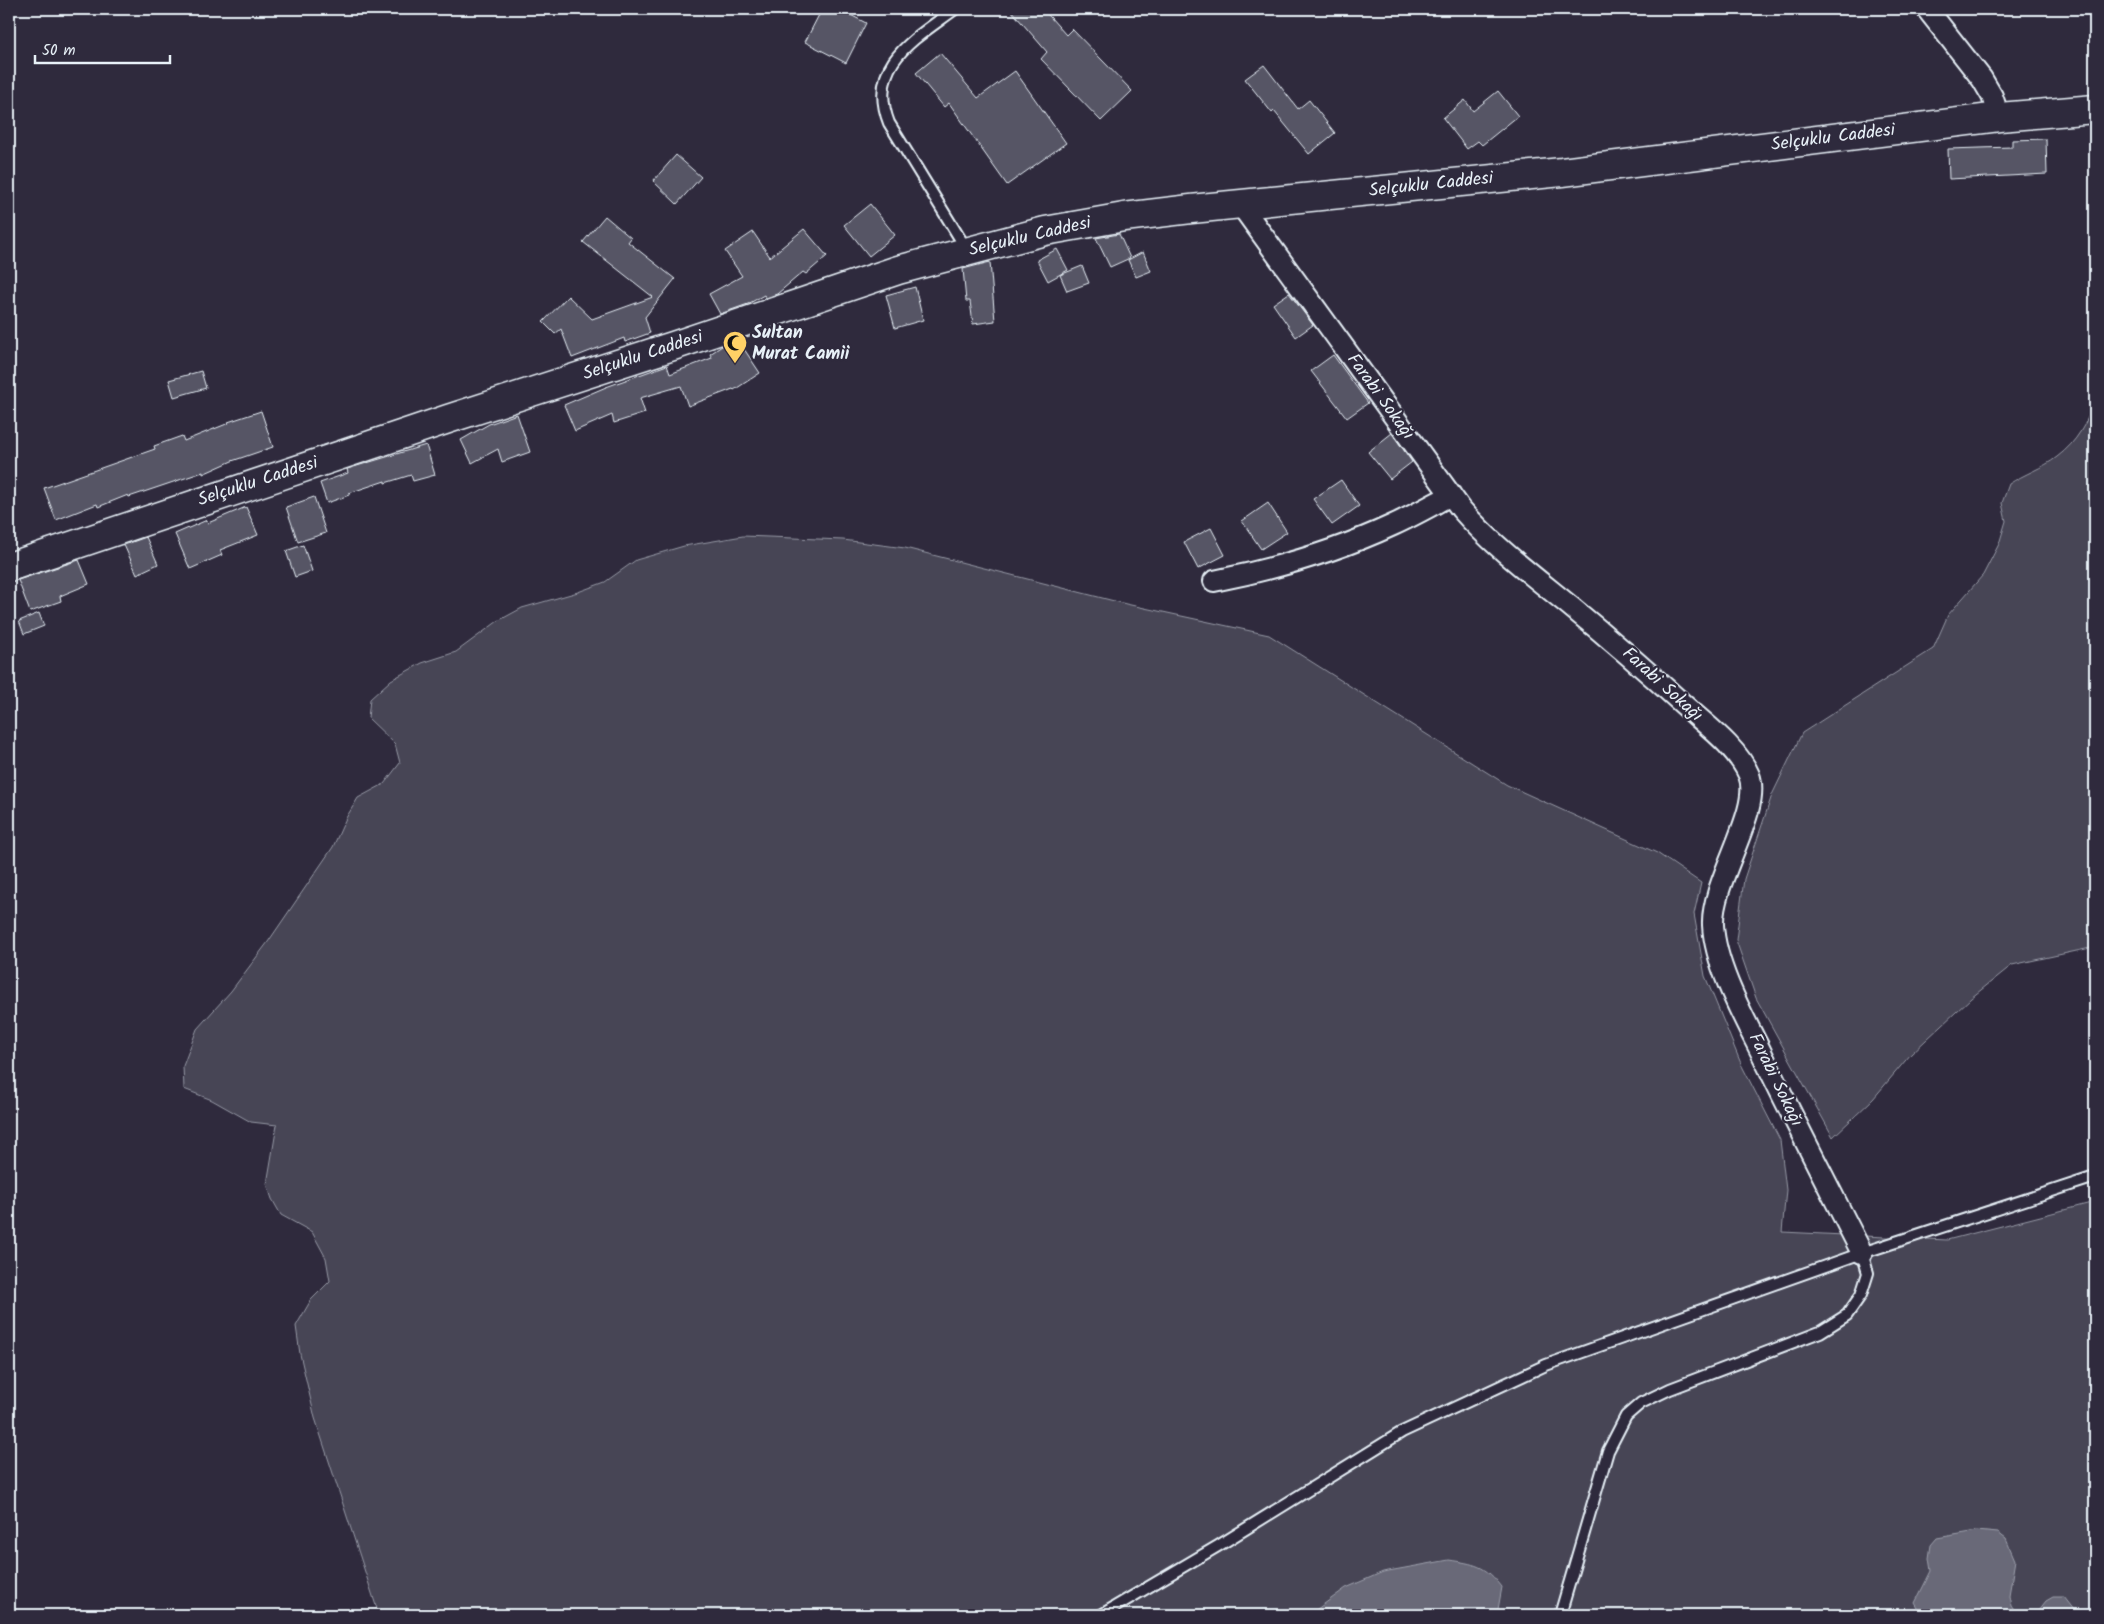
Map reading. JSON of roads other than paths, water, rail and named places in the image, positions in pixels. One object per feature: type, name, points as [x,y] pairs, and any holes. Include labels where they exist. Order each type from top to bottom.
[{"type":"street","points":[[1927,9],[1982,79],[1992,96],[1999,117]]},
{"type":"street","name":"Selçuklu Caddesi","points":[[9,567],[898,270],[1045,231],[1124,217],[1562,172],[1999,117],[2095,109]]},
{"type":"street","name":"Farabi Sokağı","points":[[1240,204],[1451,495],[1484,534],[1616,644],[1714,733],[1736,755],[1750,776],[1752,795],[1744,825],[1728,862],[1716,901],[1713,924],[1718,952],[1740,1008],[1862,1253]]},
{"type":"street","points":[[1214,581],[1256,573],[1343,545],[1393,525],[1451,495]]},
{"type":"lane","points":[[955,9],[907,45],[894,58],[882,88],[883,108],[889,122],[968,251]]},
{"type":"lane","points":[[1101,1615],[1218,1546],[1402,1432],[1546,1366],[1862,1253],[2095,1177]]},
{"type":"lane","points":[[1560,1615],[1608,1451],[1626,1416],[1641,1403],[1670,1388],[1820,1332],[1847,1315],[1861,1295],[1868,1273],[1862,1253]]},
{"type":"water","points":[[1977,1531],[1998,1533],[2006,1539],[2015,1560],[2009,1595],[2011,1605],[2018,1615],[1945,1615],[1942,1610],[1922,1615],[1915,1603],[1931,1571],[1929,1558],[1931,1545],[1937,1538]]},
{"type":"water","points":[[1449,1560],[1479,1567],[1496,1580],[1502,1587],[1497,1615],[1309,1615],[1346,1588],[1383,1572]]},
{"type":"water","points":[[2053,1597],[2063,1597],[2077,1615],[2035,1615],[2046,1601]]},
{"type":"place","name":"Sultan Murat Camii","points":[[735,364]]}]
